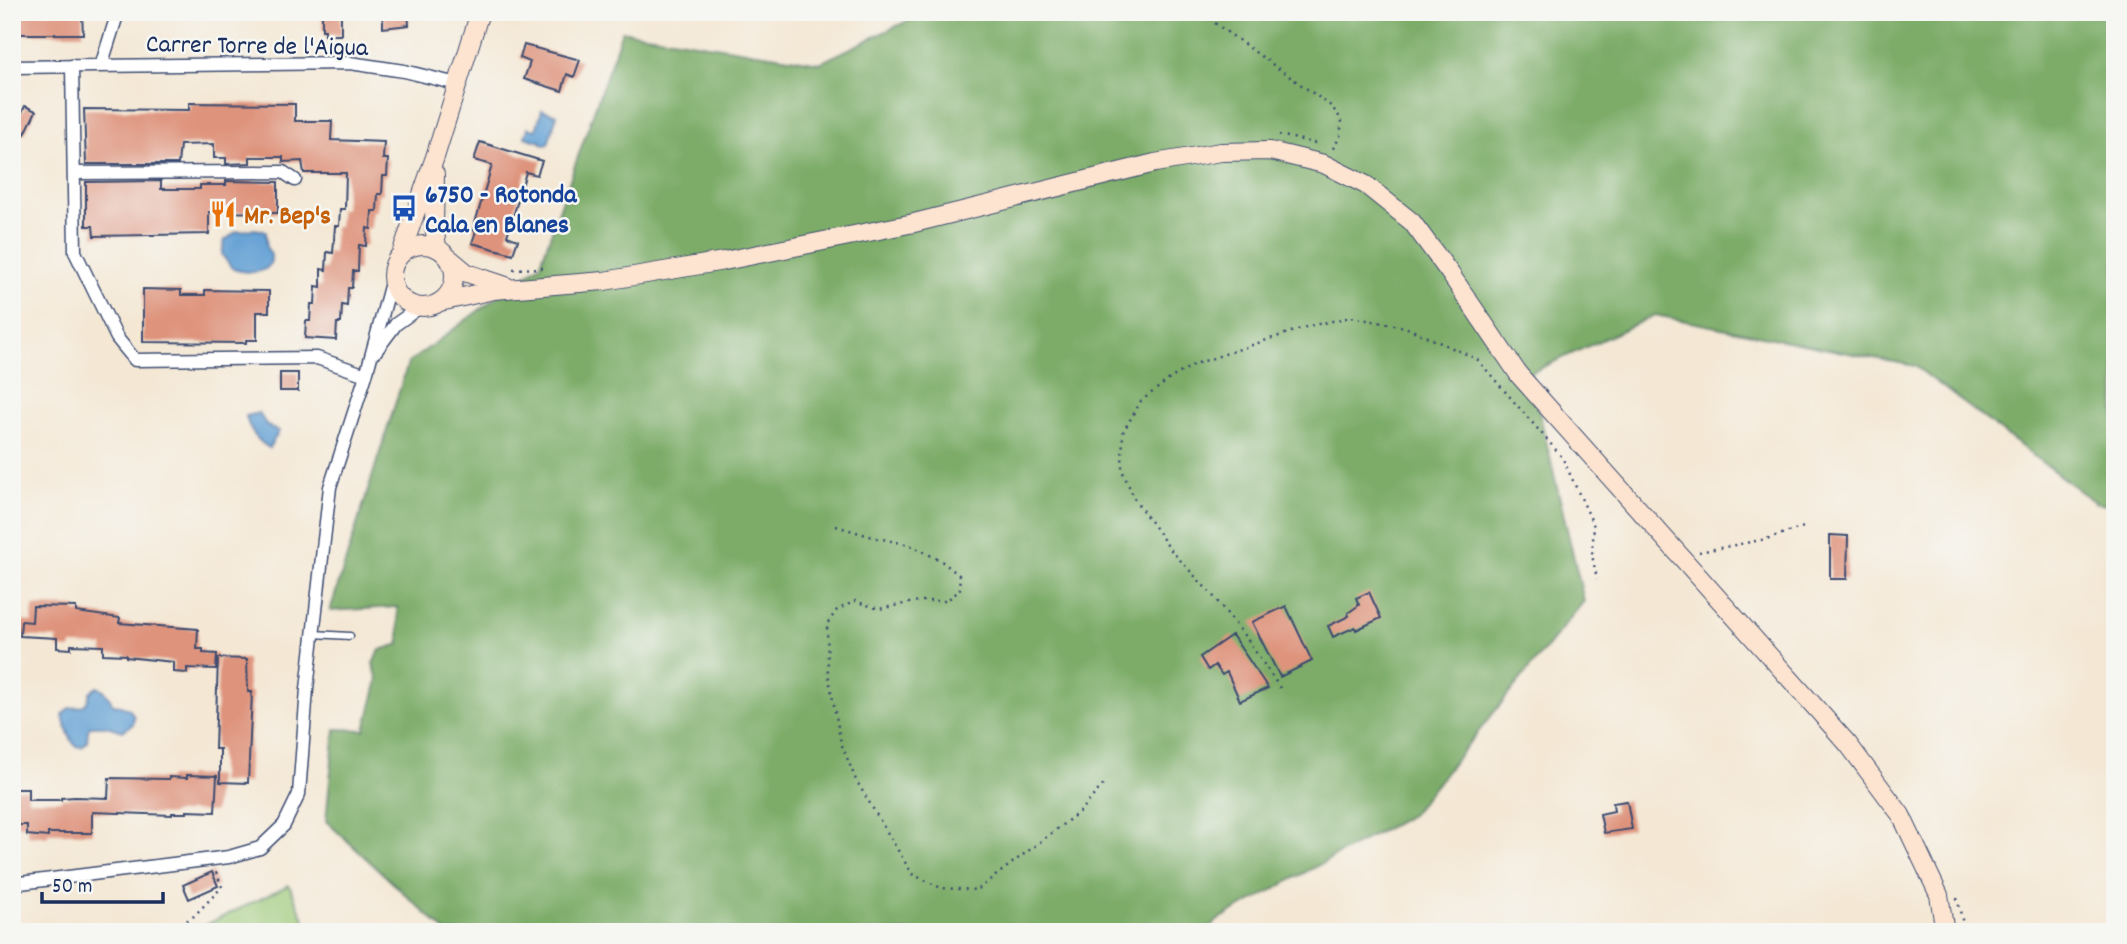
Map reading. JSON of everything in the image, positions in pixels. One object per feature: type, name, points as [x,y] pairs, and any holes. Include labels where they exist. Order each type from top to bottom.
[{"type":"street","points":[[101,66],[118,12]]},
{"type":"street","points":[[12,884],[229,857],[260,848],[284,825],[299,794],[313,634],[330,487],[371,358],[393,266],[401,254],[435,157],[480,12]]},
{"type":"street","name":"Carrer Torre de l'Aigua","points":[[12,67],[350,63],[404,71],[457,84]]},
{"type":"street","points":[[72,66],[75,252],[117,338],[135,360],[317,358],[366,375]]},
{"type":"street","points":[[440,302],[513,288],[604,281],[724,261],[914,223],[1155,163],[1220,152],[1270,150],[1329,156],[1412,222],[1519,375],[1848,744],[1901,815],[1939,895],[1945,932]]},
{"type":"street","points":[[392,279],[398,294],[407,303],[420,307],[430,307],[447,298],[455,280],[454,266],[443,252],[434,225],[435,157]]},
{"type":"street","points":[[74,173],[283,172],[295,180]]},
{"type":"street","points":[[401,254],[410,247],[421,244],[443,252],[467,273],[513,288]]},
{"type":"street","points":[[371,358],[397,324],[420,307]]},
{"type":"lane","points":[[313,634],[349,636]]},
{"type":"path","points":[[1207,12],[1213,22],[1331,106],[1342,120],[1340,137],[1329,156],[1284,135],[1272,135]]},
{"type":"path","points":[[510,270],[551,268]]},
{"type":"path","points":[[1280,688],[1247,639],[1163,539],[1135,500],[1122,470],[1123,432],[1141,401],[1195,364],[1309,326],[1352,317],[1405,327],[1477,359],[1562,457],[1594,526],[1592,555],[1597,579]]},
{"type":"path","points":[[836,526],[910,545],[940,560],[959,575],[960,590],[946,601],[919,601],[879,610],[855,601],[837,610],[827,624],[828,673],[841,743],[856,780],[912,874],[941,888],[977,890],[1079,812],[1104,784]]},
{"type":"path","points":[[1680,556],[1766,539],[1807,526]]},
{"type":"path","points":[[169,932],[194,916],[222,887],[211,859]]},
{"type":"path","points":[[1955,893],[1965,932]]},
{"type":"green space","points":[[926,12],[2115,12],[2115,506],[2096,503],[1915,366],[1655,315],[1530,373],[1584,601],[1411,815],[1221,918],[1203,932],[446,932],[326,821],[335,729],[365,730],[378,680],[373,663],[380,650],[400,644],[397,607],[330,611],[408,363],[540,265],[622,31],[820,63]]},
{"type":"green space","points":[[289,885],[310,932],[201,932],[199,928]]},
{"type":"water","points":[[542,110],[557,115],[548,144],[545,145],[525,137],[528,128],[536,130]]},
{"type":"water","points":[[255,229],[266,231],[270,264],[256,272],[233,269],[222,255],[224,241],[236,232]]},
{"type":"water","points":[[259,413],[267,426],[279,431],[269,448],[257,438],[247,421],[246,416]]},
{"type":"water","points":[[97,687],[104,690],[113,704],[130,709],[134,717],[133,724],[123,731],[106,726],[91,726],[87,742],[82,747],[76,746],[63,714],[69,708],[84,705],[90,692]]},
{"type":"building","points":[[12,12],[82,12],[83,34],[12,34]]},
{"type":"building","points":[[383,12],[408,12],[409,25],[383,28]]},
{"type":"building","points":[[322,14],[341,14],[341,35],[325,35],[325,30],[322,30]]},
{"type":"building","points":[[524,45],[580,60],[574,77],[567,74],[562,91],[524,79],[530,62],[520,58]]},
{"type":"building","points":[[189,103],[295,104],[295,121],[332,121],[331,140],[384,142],[383,159],[388,159],[387,176],[383,176],[377,211],[372,211],[366,246],[359,245],[358,271],[353,271],[347,306],[342,305],[336,340],[305,338],[306,321],[310,321],[311,304],[315,304],[316,286],[321,287],[321,269],[326,270],[327,252],[333,253],[335,226],[339,226],[340,209],[345,209],[346,173],[304,173],[302,161],[283,162],[283,157],[250,157],[250,163],[226,164],[226,158],[214,158],[214,144],[180,145],[178,164],[86,164],[84,109],[189,110]]},
{"type":"building","points":[[25,106],[36,111],[25,134],[14,128]]},
{"type":"building","points":[[480,142],[542,161],[537,175],[526,172],[507,236],[518,240],[513,254],[472,243],[476,231],[473,230],[492,165],[474,160]]},
{"type":"building","points":[[161,181],[161,189],[200,189],[200,185],[226,185],[226,181],[278,182],[278,213],[209,212],[209,234],[94,236],[93,226],[86,226],[86,182]]},
{"type":"building","points":[[143,289],[181,290],[181,295],[205,295],[205,290],[269,291],[269,312],[257,312],[257,340],[246,340],[246,343],[143,342]]},
{"type":"building","points":[[280,373],[298,373],[298,391],[280,391]]},
{"type":"building","points":[[1830,535],[1848,536],[1847,579],[1830,579]]},
{"type":"building","points":[[1369,592],[1381,618],[1333,637],[1328,626],[1349,616],[1348,613],[1359,605],[1356,598]]},
{"type":"building","points":[[33,606],[76,607],[76,612],[120,618],[119,623],[198,629],[197,649],[203,649],[203,653],[217,654],[216,669],[187,668],[187,673],[173,672],[173,662],[103,654],[103,646],[71,645],[71,649],[57,648],[57,638],[20,636],[21,621],[32,622]]},
{"type":"building","points":[[1286,606],[1312,661],[1280,677],[1252,622]]},
{"type":"building","points":[[1232,635],[1268,688],[1240,701],[1227,672],[1222,675],[1215,665],[1208,670],[1200,657]]},
{"type":"building","points":[[218,658],[247,659],[248,692],[252,692],[248,783],[220,782],[220,749],[215,749]]},
{"type":"building","points":[[187,775],[217,776],[215,812],[187,811],[172,815],[92,812],[92,833],[48,833],[48,837],[27,835],[27,825],[12,825],[12,789],[28,789],[28,800],[108,798],[109,778],[169,779],[187,778]]},
{"type":"building","points":[[1627,801],[1632,829],[1604,833],[1600,814],[1614,811],[1613,803]]},
{"type":"building","points":[[212,872],[218,886],[189,899],[183,885]]},
{"type":"place","name":"6750 - Rotonda Cala en Blanes","points":[[404,208]]},
{"type":"place","name":"Mr. Bep's","points":[[223,214]]}]
